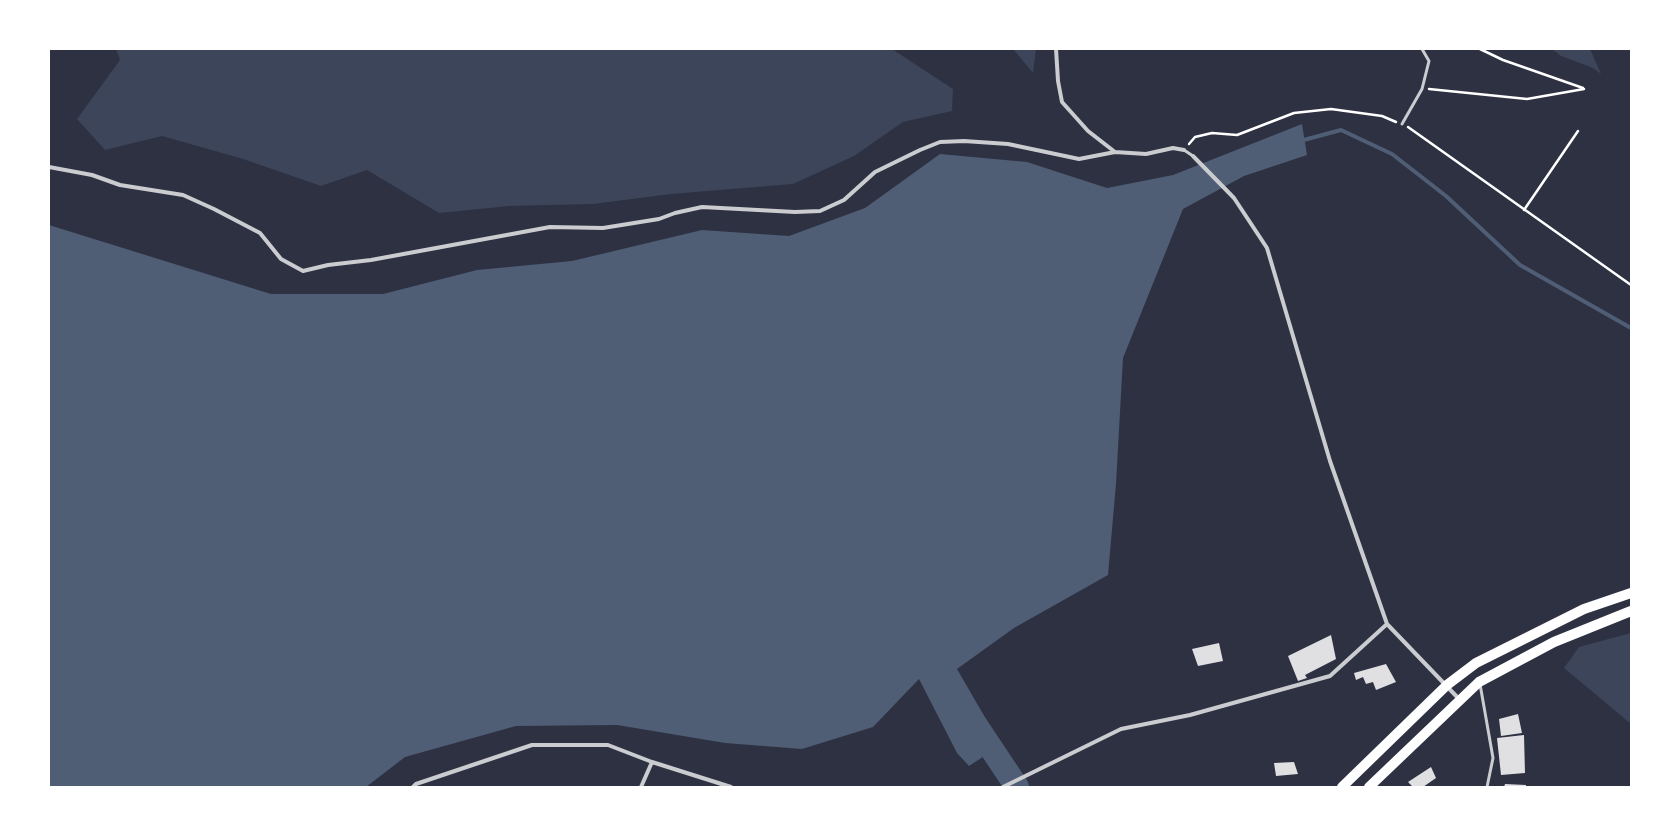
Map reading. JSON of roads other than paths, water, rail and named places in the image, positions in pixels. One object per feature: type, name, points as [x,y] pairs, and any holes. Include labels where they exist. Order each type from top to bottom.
[{"type":"main road","points":[[1342,787],[1446,685],[1476,663],[1577,612],[1631,593]]},
{"type":"main road","points":[[1369,787],[1479,682],[1554,642],[1631,611]]},
{"type":"street","points":[[1056,49],[1058,81],[1062,102],[1088,131],[1115,152]]},
{"type":"street","points":[[49,167],[92,175],[120,185],[183,195],[260,233],[281,260],[303,271],[328,265],[370,260],[550,227],[602,228],[659,219],[675,213],[702,207],[795,212],[820,211],[844,200],[875,172],[940,142],[964,141],[1008,144],[1079,159],[1115,152],[1146,154],[1173,148],[1184,150]]},
{"type":"street","points":[[1193,156],[1234,198],[1267,248],[1330,462],[1387,624],[1460,701]]},
{"type":"street","points":[[1003,787],[1043,769],[1121,729],[1190,715],[1330,676],[1387,624]]},
{"type":"street","points":[[413,787],[416,784],[532,744],[608,745],[652,762],[731,787]]},
{"type":"street","points":[[640,787],[652,762]]},
{"type":"lane","points":[[1402,124],[1422,89],[1429,61],[1422,49]]},
{"type":"lane","points":[[1184,150],[1193,156]]},
{"type":"lane","points":[[1479,682],[1493,758],[1487,787]]},
{"type":"waterway","points":[[1300,141],[1341,130],[1392,154],[1446,196],[1520,265],[1631,328]]},
{"type":"waterway","points":[[975,724],[1017,787]]}]
